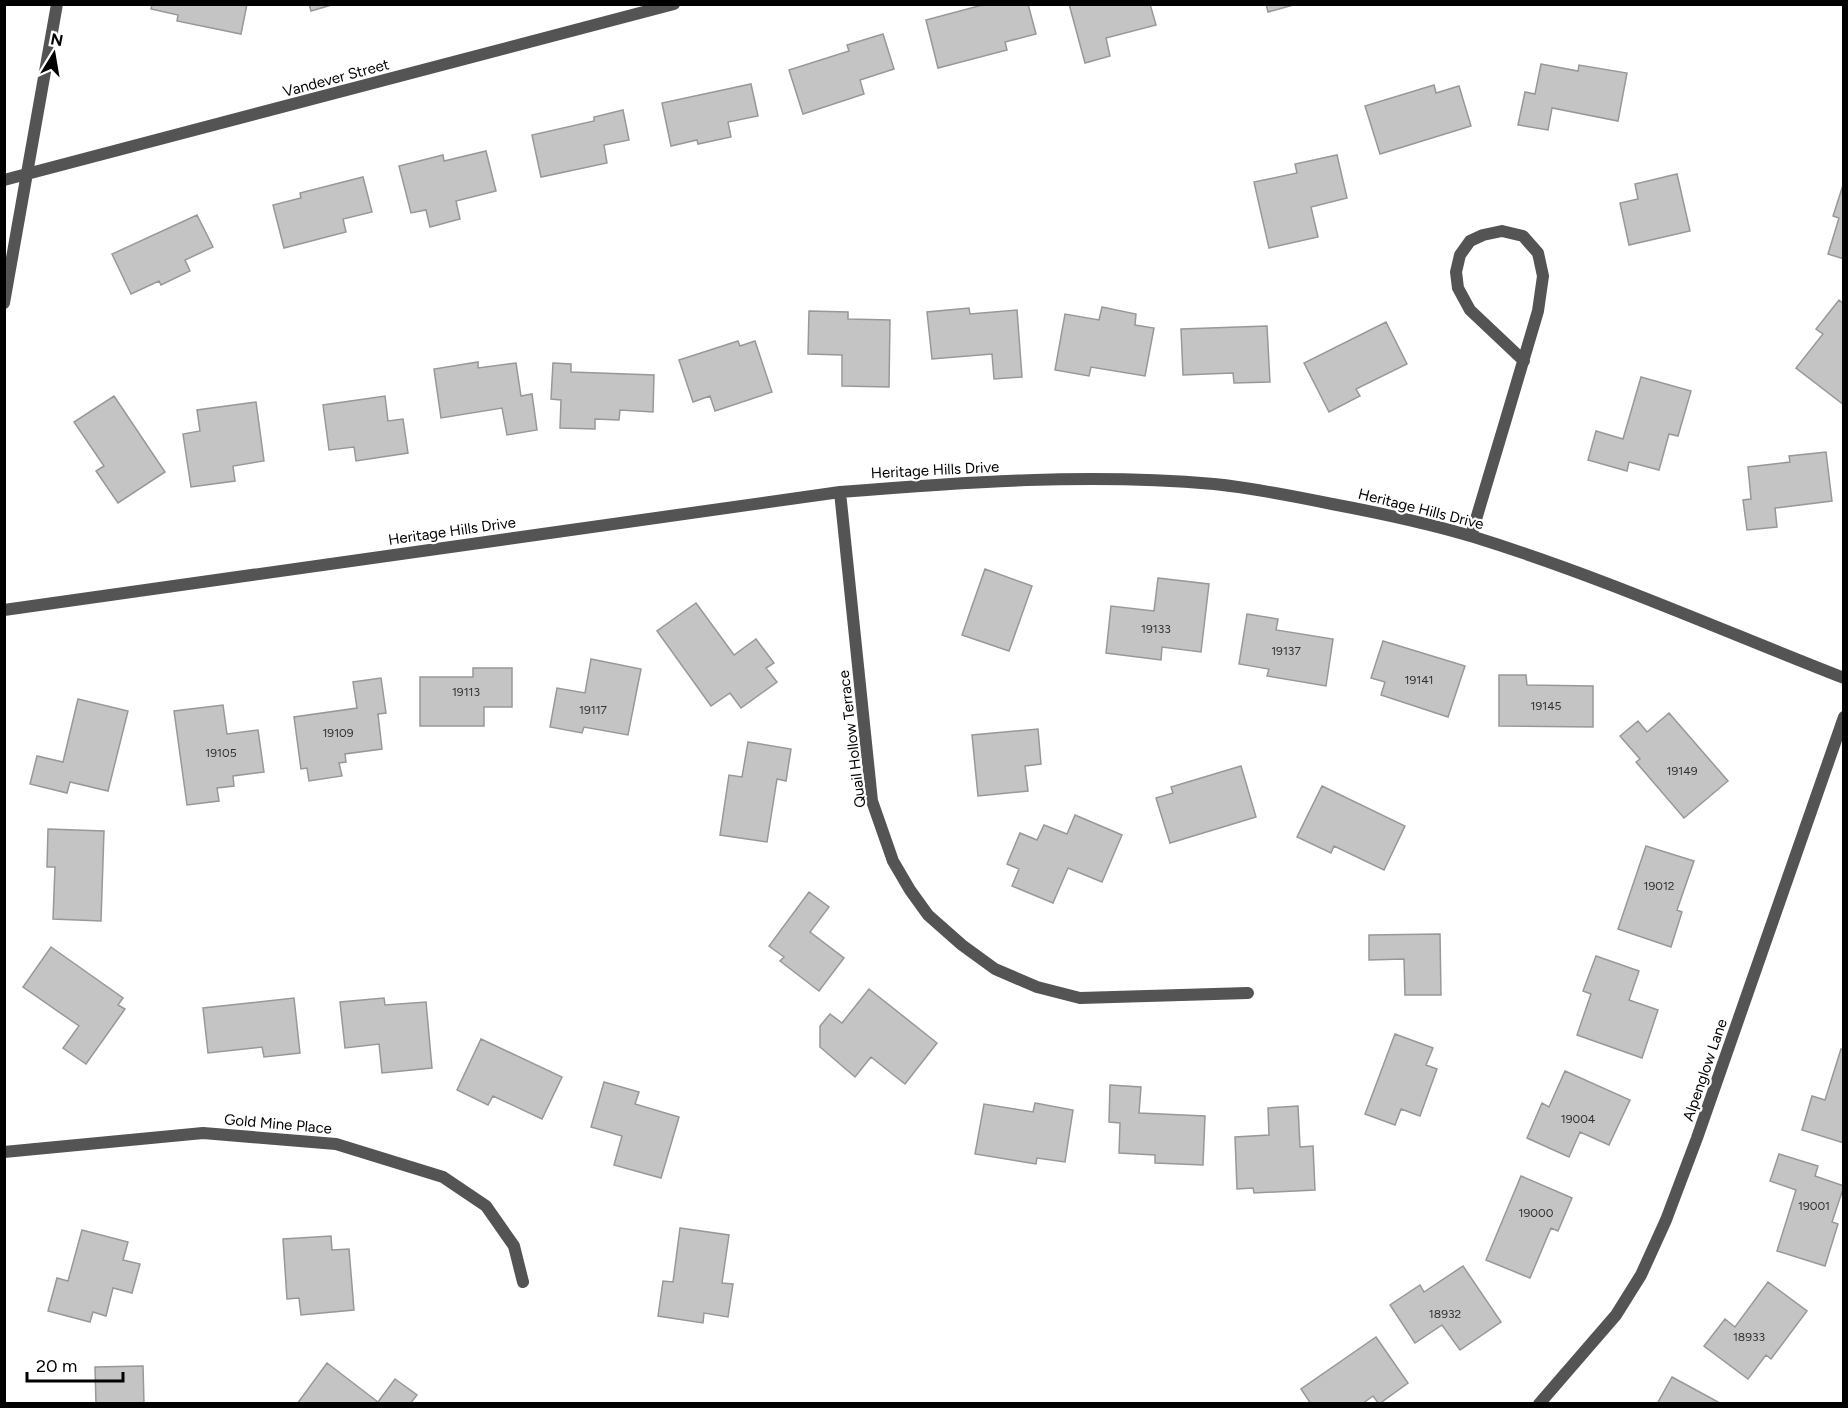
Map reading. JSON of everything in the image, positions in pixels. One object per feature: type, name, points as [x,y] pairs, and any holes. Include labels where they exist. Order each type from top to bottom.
[{"type":"street","points":[[4,303],[57,4]]},
{"type":"street","name":"Vandever Street","points":[[4,180],[674,4]]},
{"type":"street","points":[[1471,536],[1524,361],[1538,311],[1544,276],[1538,253],[1523,236],[1502,231],[1484,235],[1470,241],[1460,255],[1456,272],[1458,288],[1470,310],[1524,361]]},
{"type":"street","name":"Heritage Hills Drive","points":[[4,610],[840,492],[949,483],[1144,480],[1206,484],[1318,501],[1471,536],[1579,574],[1844,678]]},
{"type":"street","name":"Quail Hollow Terrace","points":[[840,492],[872,801],[893,861],[928,915],[962,945],[995,969],[1037,987],[1080,998],[1248,993]]},
{"type":"street","name":"Alpenglow Lane","points":[[1539,1404],[1616,1315],[1641,1275],[1666,1220],[1701,1127],[1844,717]]},
{"type":"street","name":"Gold Mine Place","points":[[4,1152],[203,1133],[336,1144],[443,1177],[486,1206],[514,1246],[523,1282]]},
{"type":"building","points":[[152,4],[247,4],[241,34],[177,21],[178,15],[151,9]]},
{"type":"building","points":[[309,4],[335,4],[311,11]]},
{"type":"building","points":[[986,4],[1028,4],[1036,34],[1005,42],[1007,50],[938,68],[926,20]]},
{"type":"building","points":[[1069,4],[1150,4],[1156,25],[1106,38],[1110,56],[1085,63]]},
{"type":"building","points":[[1266,4],[1297,4],[1268,12]]},
{"type":"building","points":[[883,34],[894,69],[860,80],[864,94],[803,114],[789,70],[849,51],[847,45]]},
{"type":"building","points":[[1541,64],[1578,71],[1579,65],[1627,73],[1618,121],[1552,108],[1548,130],[1518,125],[1525,92],[1535,94]]},
{"type":"building","points":[[751,84],[758,116],[728,122],[731,137],[698,144],[697,140],[671,146],[662,103]]},
{"type":"building","points":[[1434,85],[1436,93],[1459,86],[1471,126],[1380,154],[1365,106]]},
{"type":"building","points":[[623,110],[629,140],[604,145],[607,163],[541,177],[532,135],[594,121],[594,117]]},
{"type":"building","points":[[486,151],[496,191],[456,201],[460,219],[430,227],[426,210],[411,213],[399,166],[443,155],[444,161]]},
{"type":"building","points":[[1337,155],[1347,198],[1311,207],[1318,237],[1269,248],[1254,182],[1297,173],[1295,164]]},
{"type":"building","points":[[1677,174],[1690,231],[1629,245],[1620,203],[1638,199],[1635,184]]},
{"type":"building","points":[[363,177],[372,212],[343,219],[346,232],[284,248],[273,205],[301,198],[300,193]]},
{"type":"building","points":[[1844,182],[1844,259],[1828,254],[1839,218],[1833,216]]},
{"type":"building","points":[[197,215],[213,247],[185,260],[190,271],[161,285],[159,281],[131,294],[112,254]]},
{"type":"building","points":[[1839,300],[1844,304],[1844,405],[1796,368],[1823,334],[1816,329]]},
{"type":"building","points":[[1102,307],[1136,314],[1135,325],[1154,328],[1145,376],[1091,367],[1089,376],[1055,370],[1065,314],[1099,320]]},
{"type":"building","points":[[969,308],[970,314],[1017,310],[1022,377],[994,379],[992,354],[932,359],[927,312]]},
{"type":"building","points":[[809,311],[848,312],[848,319],[890,320],[889,387],[842,386],[842,355],[808,354]]},
{"type":"building","points":[[1386,322],[1407,364],[1356,389],[1360,396],[1329,412],[1304,363]]},
{"type":"building","points":[[1267,326],[1270,382],[1234,383],[1233,373],[1183,375],[1181,329]]},
{"type":"building","points":[[738,341],[740,346],[755,341],[772,392],[715,411],[710,396],[693,402],[679,360]]},
{"type":"building","points":[[478,362],[478,368],[516,363],[521,396],[532,394],[537,430],[507,435],[502,408],[441,418],[434,369]]},
{"type":"building","points":[[553,363],[571,364],[571,372],[654,375],[653,412],[620,410],[619,420],[595,419],[595,429],[560,428],[561,400],[551,399]]},
{"type":"building","points":[[1641,377],[1691,391],[1678,436],[1669,434],[1659,470],[1629,462],[1627,471],[1588,460],[1596,431],[1623,439]]},
{"type":"building","points":[[114,396],[165,472],[118,503],[96,471],[104,466],[74,422]]},
{"type":"building","points":[[385,396],[388,421],[403,419],[408,453],[356,461],[354,447],[329,450],[323,405]]},
{"type":"building","points":[[256,402],[264,461],[233,466],[235,481],[191,487],[183,434],[200,431],[197,410]]},
{"type":"building","points":[[1826,452],[1832,501],[1775,508],[1777,527],[1747,530],[1743,500],[1751,499],[1748,467],[1790,462],[1789,456]]},
{"type":"building","points":[[985,569],[1032,586],[1009,651],[962,635]]},
{"type":"building","points":[[1158,578],[1209,584],[1201,652],[1162,647],[1161,660],[1106,653],[1111,606],[1154,611]]},
{"type":"building","points":[[696,603],[734,655],[756,639],[774,663],[766,668],[777,682],[741,708],[730,693],[711,706],[657,631]]},
{"type":"building","points":[[1247,614],[1278,619],[1276,630],[1333,639],[1326,686],[1267,676],[1269,669],[1239,664]]},
{"type":"building","points":[[1383,641],[1465,666],[1448,717],[1381,695],[1385,682],[1371,678]]},
{"type":"building","points":[[591,659],[641,669],[628,735],[584,727],[582,733],[550,727],[557,688],[585,693]]},
{"type":"building","points":[[473,668],[512,668],[512,707],[484,707],[484,726],[420,726],[420,677],[473,677]]},
{"type":"building","points":[[1499,675],[1526,675],[1527,685],[1593,686],[1593,727],[1499,726]]},
{"type":"building","points":[[381,678],[386,713],[378,714],[382,749],[345,754],[346,762],[339,763],[342,776],[309,781],[307,768],[301,769],[294,717],[357,708],[353,682]]},
{"type":"building","points":[[78,699],[128,711],[108,791],[70,782],[67,793],[30,784],[37,756],[63,762]]},
{"type":"building","points":[[223,705],[227,734],[258,730],[264,772],[233,776],[234,786],[217,788],[219,801],[187,805],[174,711]]},
{"type":"building","points":[[1669,713],[1728,781],[1684,818],[1636,762],[1640,759],[1620,736],[1638,721],[1647,732]]},
{"type":"building","points":[[1038,729],[1041,764],[1025,766],[1028,791],[978,796],[972,735]]},
{"type":"building","points":[[748,742],[791,749],[786,781],[777,779],[767,842],[720,835],[729,775],[742,777]]},
{"type":"building","points":[[1241,766],[1256,817],[1170,843],[1156,798],[1173,793],[1171,787]]},
{"type":"building","points":[[1322,786],[1405,826],[1384,870],[1334,846],[1331,853],[1297,837]]},
{"type":"building","points":[[1075,815],[1122,835],[1102,882],[1068,868],[1053,903],[1012,886],[1019,869],[1007,864],[1020,833],[1037,840],[1044,825],[1067,834]]},
{"type":"building","points":[[48,829],[104,831],[101,921],[53,919],[55,867],[47,867]]},
{"type":"building","points":[[1646,846],[1694,861],[1677,910],[1682,912],[1671,947],[1618,929]]},
{"type":"building","points":[[809,892],[829,907],[810,932],[844,958],[819,991],[780,961],[784,957],[769,946]]},
{"type":"building","points":[[1440,934],[1441,995],[1405,995],[1404,959],[1369,960],[1369,935]]},
{"type":"building","points":[[51,947],[123,998],[118,1005],[125,1009],[86,1064],[63,1048],[79,1026],[23,987]]},
{"type":"building","points":[[1596,956],[1639,971],[1629,1000],[1658,1010],[1642,1058],[1577,1035],[1591,994],[1583,991]]},
{"type":"building","points":[[869,989],[937,1043],[905,1084],[871,1057],[855,1077],[820,1047],[820,1026],[830,1014],[842,1023]]},
{"type":"building","points":[[294,998],[300,1053],[264,1057],[262,1047],[208,1053],[203,1008]]},
{"type":"building","points":[[384,998],[385,1005],[426,1002],[432,1068],[382,1073],[379,1044],[345,1048],[340,1002]]},
{"type":"building","points":[[1395,1034],[1433,1048],[1426,1065],[1437,1069],[1420,1116],[1401,1109],[1395,1125],[1365,1114]]},
{"type":"building","points":[[481,1039],[562,1077],[542,1119],[493,1096],[488,1105],[457,1090]]},
{"type":"building","points":[[1841,1049],[1844,1050],[1844,1143],[1802,1130],[1812,1096],[1825,1100]]},
{"type":"building","points":[[1565,1071],[1630,1100],[1609,1145],[1580,1132],[1569,1157],[1527,1138],[1542,1103],[1549,1107]]},
{"type":"building","points":[[604,1082],[639,1092],[635,1104],[679,1117],[661,1178],[614,1165],[622,1136],[591,1127]]},
{"type":"building","points":[[1110,1085],[1141,1087],[1139,1113],[1205,1116],[1203,1165],[1155,1163],[1155,1155],[1119,1153],[1120,1123],[1109,1122]]},
{"type":"building","points":[[1035,1103],[1073,1110],[1065,1162],[1037,1158],[1036,1164],[975,1154],[984,1104],[1033,1112]]},
{"type":"building","points":[[1298,1106],[1300,1147],[1313,1146],[1315,1190],[1254,1193],[1253,1188],[1237,1189],[1235,1137],[1269,1135],[1268,1108]]},
{"type":"building","points":[[1779,1154],[1818,1166],[1815,1176],[1844,1186],[1832,1222],[1838,1224],[1825,1266],[1777,1251],[1796,1190],[1770,1181]]},
{"type":"building","points":[[1521,1176],[1572,1198],[1558,1231],[1551,1228],[1530,1278],[1486,1260]]},
{"type":"building","points":[[680,1228],[729,1235],[722,1283],[733,1284],[728,1317],[704,1313],[703,1323],[658,1316],[663,1281],[673,1282]]},
{"type":"building","points":[[82,1230],[128,1242],[123,1260],[140,1264],[132,1293],[113,1288],[106,1316],[93,1312],[90,1322],[48,1311],[57,1278],[68,1281]]},
{"type":"building","points":[[331,1236],[332,1250],[349,1249],[354,1310],[301,1315],[299,1298],[287,1299],[283,1239]]},
{"type":"building","points":[[1463,1266],[1501,1322],[1460,1350],[1442,1325],[1415,1343],[1390,1305],[1420,1285],[1424,1292]]},
{"type":"building","points":[[1768,1282],[1807,1311],[1771,1359],[1766,1355],[1748,1379],[1704,1346],[1725,1319],[1735,1327]]},
{"type":"building","points":[[1376,1337],[1408,1383],[1379,1404],[1373,1396],[1362,1404],[1311,1404],[1301,1389]]},
{"type":"building","points":[[327,1363],[378,1402],[395,1379],[417,1395],[410,1404],[297,1404]]},
{"type":"building","points":[[143,1366],[144,1404],[96,1404],[95,1367]]},
{"type":"building","points":[[1672,1377],[1720,1403],[1657,1404]]}]
